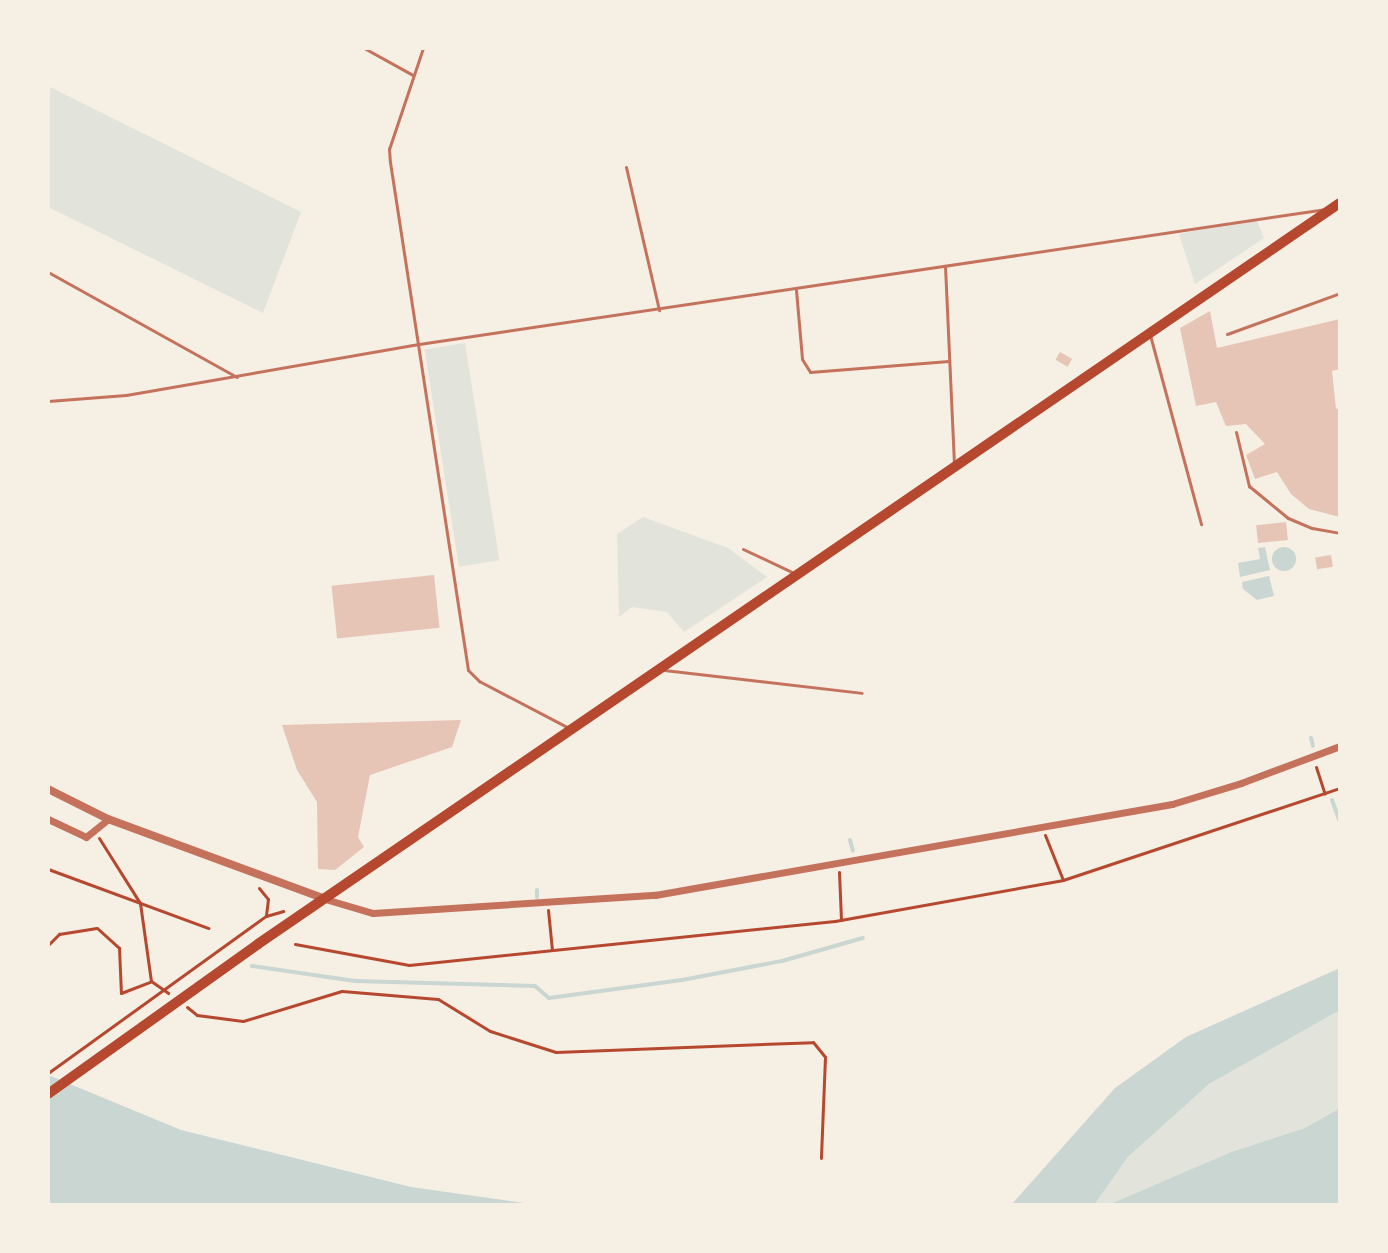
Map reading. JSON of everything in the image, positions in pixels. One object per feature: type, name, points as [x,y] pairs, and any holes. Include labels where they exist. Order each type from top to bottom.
[{"type":"main road","points":[[48,1094],[325,899],[1149,332],[1339,207]]},
{"type":"street","points":[[48,789],[108,819],[325,899],[373,913],[655,895],[1043,830],[1172,804],[1340,746]]},
{"type":"street","points":[[48,819],[86,837],[108,819]]},
{"type":"lane","points":[[364,48],[413,75]]},
{"type":"lane","points":[[423,48],[389,149],[468,670],[479,681],[571,730]]},
{"type":"lane","points":[[626,167],[659,310]]},
{"type":"lane","points":[[48,401],[126,395],[419,344],[1339,207]]},
{"type":"lane","points":[[944,265],[954,466]]},
{"type":"lane","points":[[48,272],[237,377]]},
{"type":"lane","points":[[795,288],[802,359],[810,372],[949,361]]},
{"type":"lane","points":[[1227,334],[1340,293]]},
{"type":"lane","points":[[1149,332],[1201,524]]},
{"type":"lane","points":[[1236,432],[1249,486],[1288,518],[1312,528],[1340,533]]},
{"type":"lane","points":[[743,549],[797,575]]},
{"type":"lane","points":[[660,670],[862,693]]},
{"type":"path","points":[[1313,756],[1325,794]]},
{"type":"path","points":[[295,944],[409,965],[841,920],[1063,880],[1340,788]]},
{"type":"path","points":[[1043,830],[1063,880]]},
{"type":"path","points":[[95,832],[140,903],[151,981],[174,998]]},
{"type":"path","points":[[838,865],[841,920]]},
{"type":"path","points":[[48,869],[208,928]]},
{"type":"path","points":[[547,903],[552,950]]},
{"type":"path","points":[[48,1073],[266,916],[296,907]]},
{"type":"path","points":[[48,945],[59,934],[97,928],[119,948],[121,993],[151,981]]},
{"type":"path","points":[[186,1007],[197,1015],[243,1021],[342,991],[438,999],[490,1031],[556,1052],[813,1042],[825,1057],[821,1158]]},
{"type":"shaded area","points":[[48,86],[301,212],[263,313],[48,207]]},
{"type":"shaded area","points":[[1256,219],[1264,238],[1195,284],[1179,234]]},
{"type":"shaded area","points":[[465,343],[499,560],[459,567],[425,349]]},
{"type":"shaded area","points":[[643,517],[728,548],[767,577],[684,632],[667,612],[632,607],[619,617],[617,534]]},
{"type":"shaded area","points":[[1265,547],[1270,570],[1240,577],[1238,563],[1260,559],[1258,548]]},
{"type":"shaded area","points":[[1284,547],[1293,550],[1296,559],[1293,568],[1284,571],[1275,568],[1272,559],[1275,550]]},
{"type":"shaded area","points":[[1269,576],[1274,596],[1257,600],[1243,589],[1242,582]]},
{"type":"shaded area","points":[[1340,968],[1340,1010],[1209,1084],[1128,1157],[1094,1205],[1011,1205],[1115,1088],[1186,1037]]},
{"type":"shaded area","points":[[1340,1010],[1340,1108],[1305,1128],[1231,1152],[1108,1205],[1094,1205],[1128,1157],[1209,1084]]},
{"type":"shaded area","points":[[48,1075],[181,1130],[411,1187],[539,1205],[48,1205]]},
{"type":"shaded area","points":[[1340,1108],[1340,1205],[1108,1205],[1231,1152],[1305,1128]]},
{"type":"building","points":[[1210,311],[1217,348],[1340,319],[1340,369],[1332,371],[1336,409],[1340,408],[1340,517],[1309,509],[1291,494],[1277,472],[1255,479],[1246,455],[1265,444],[1246,424],[1226,426],[1216,402],[1196,406],[1180,328]]},
{"type":"building","points":[[1060,352],[1072,359],[1068,367],[1056,360]]},
{"type":"building","points":[[1286,522],[1288,540],[1258,543],[1256,525]]},
{"type":"building","points":[[1331,555],[1333,567],[1317,569],[1315,558]]},
{"type":"building","points":[[434,575],[440,628],[337,638],[332,586]]},
{"type":"building","points":[[461,720],[452,747],[370,775],[358,837],[364,847],[335,870],[318,869],[317,802],[297,770],[282,725]]},
{"type":"waterway","points":[[1311,738],[1313,746]]},
{"type":"waterway","points":[[1332,800],[1340,822]]},
{"type":"waterway","points":[[850,840],[853,851]]},
{"type":"waterway","points":[[537,890],[537,897]]},
{"type":"waterway","points":[[252,966],[355,981],[535,986],[549,998],[682,980],[782,961],[863,938]]}]
